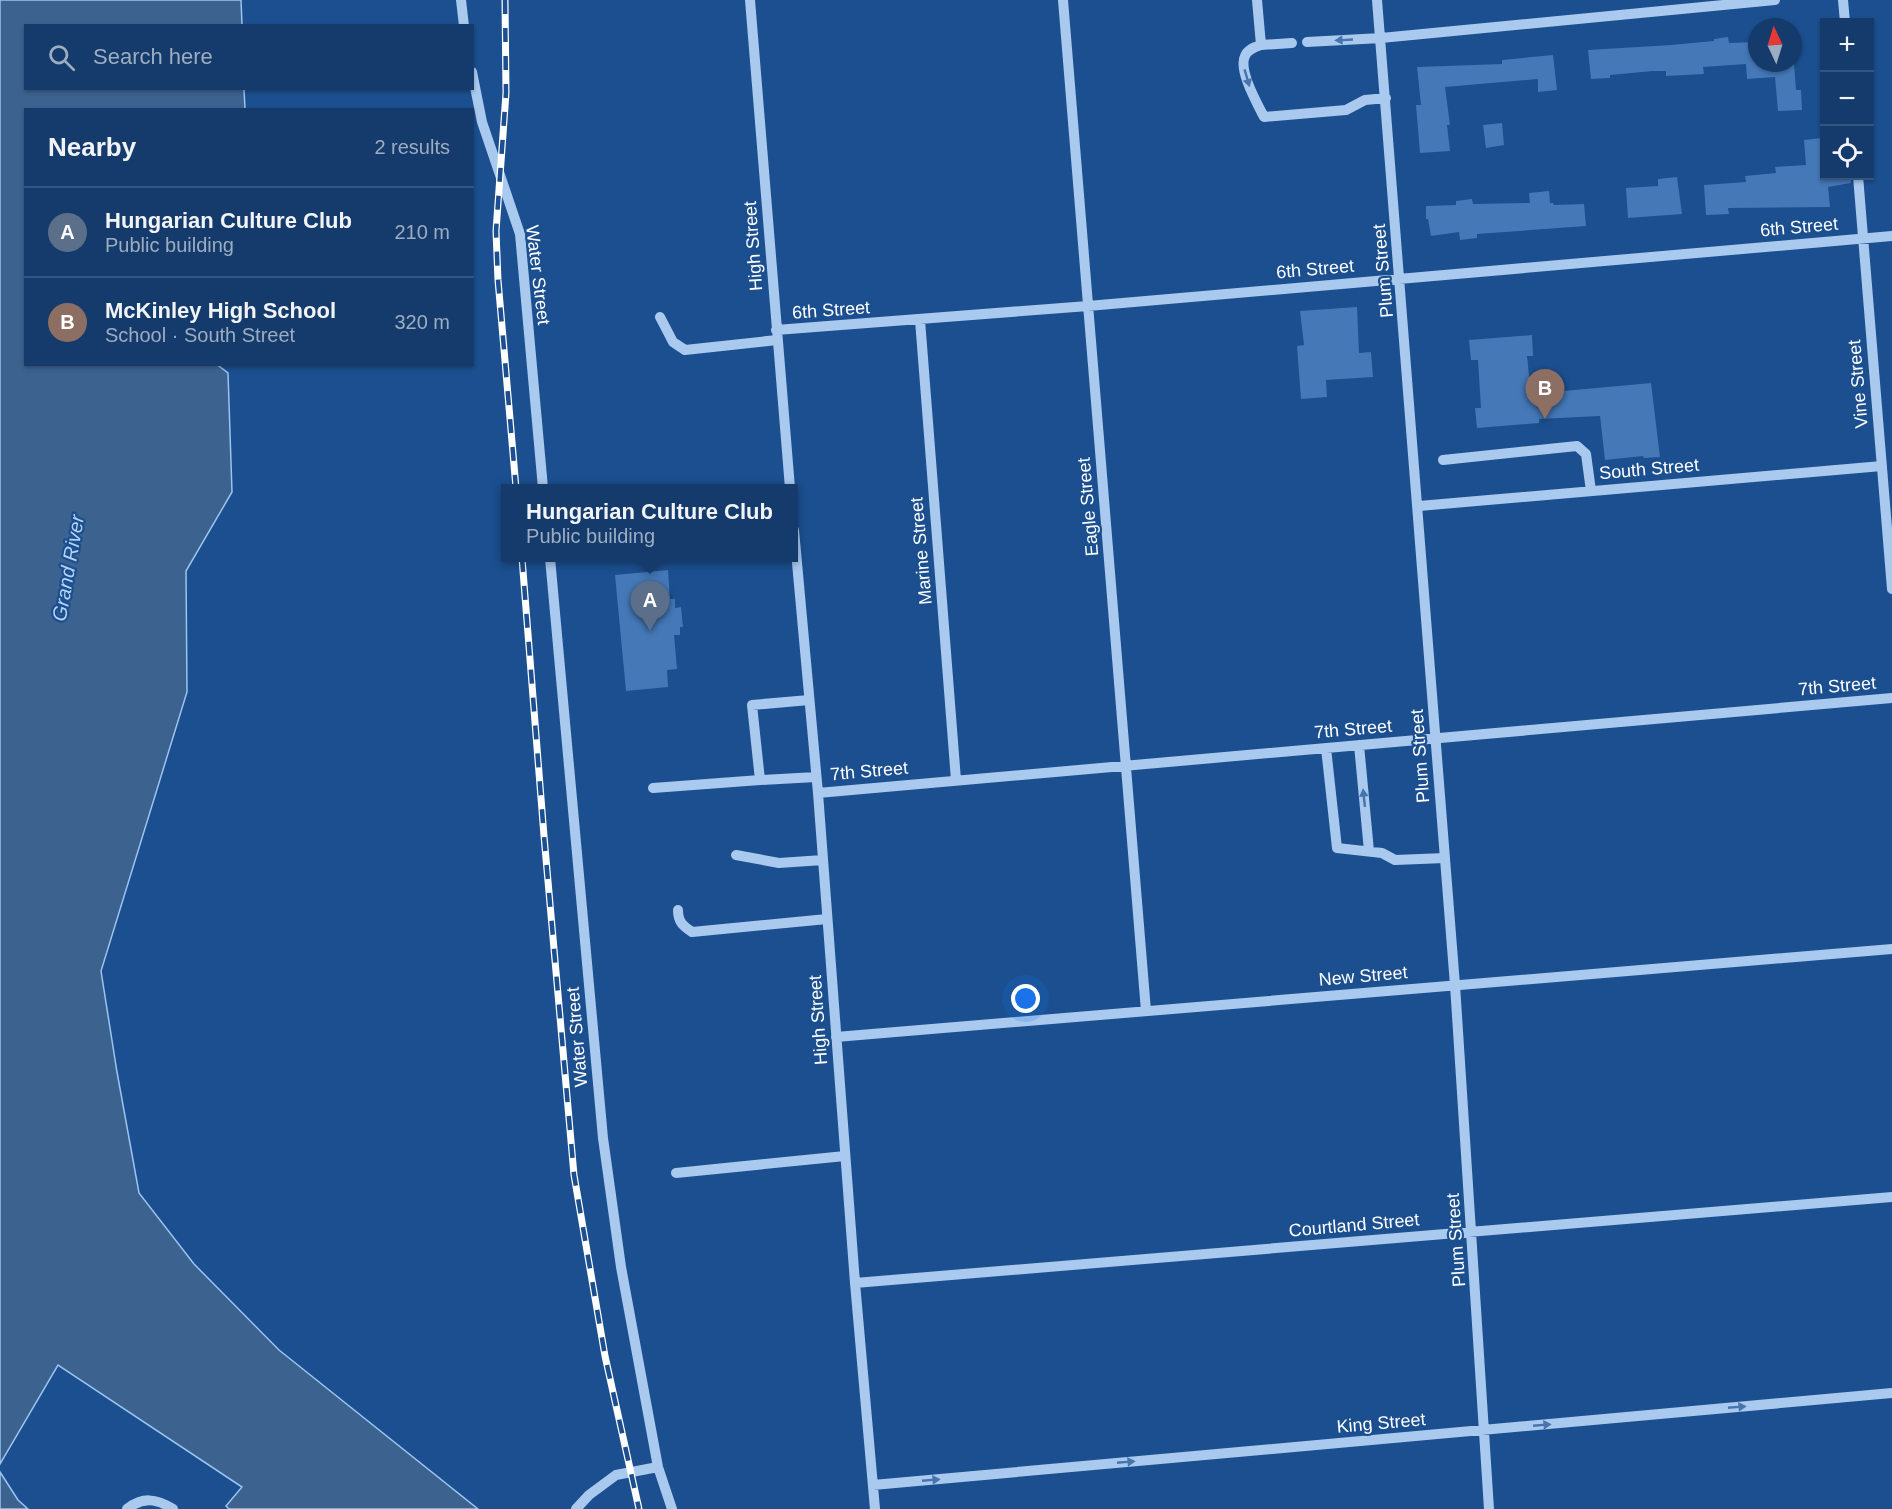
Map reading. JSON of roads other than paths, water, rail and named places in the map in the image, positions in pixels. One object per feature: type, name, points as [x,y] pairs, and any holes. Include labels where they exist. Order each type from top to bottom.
[{"type":"street","points":[[461,0],[464,24]]},
{"type":"street","name":"High Street","points":[[750,0],[790,484]]},
{"type":"street","name":"Eagle Street","points":[[1063,0],[1146,1011]]},
{"type":"street","points":[[1257,0],[1261,45]]},
{"type":"street","name":"Plum Street","points":[[1377,0],[1419,506],[1455,985],[1489,1509]]},
{"type":"street","points":[[1307,42],[1381,38],[1775,0]]},
{"type":"street","points":[[1843,0],[1845,18]]},
{"type":"street","points":[[1292,43],[1261,45],[1250,49],[1245,55],[1243,64],[1251,90],[1264,117],[1346,110],[1365,100],[1386,98]]},
{"type":"street","name":"Water Street","points":[[474,82],[482,122],[520,234],[543,484]]},
{"type":"street","name":"Vine Street","points":[[1857,180],[1892,589]]},
{"type":"street","name":"6th Street","points":[[660,318],[673,342],[685,350],[776,335],[920,320],[1892,236]]},
{"type":"street","name":"Marine Street","points":[[920,320],[956,780]]},
{"type":"street","points":[[1443,460],[1577,446],[1586,454],[1590,491]]},
{"type":"street","name":"South Street","points":[[1419,506],[1882,466]]},
{"type":"street","name":"Water Street","points":[[550,562],[603,1138],[621,1267],[658,1467],[672,1509]]},
{"type":"street","name":"High Street","points":[[797,562],[818,793],[855,1283],[875,1509]]},
{"type":"street","name":"7th Street","points":[[818,793],[1892,698]]},
{"type":"street","points":[[759,780],[752,705],[809,700]]},
{"type":"street","points":[[1359,745],[1370,851]]},
{"type":"street","points":[[1326,748],[1337,848],[1382,853],[1395,860],[1445,858]]},
{"type":"street","points":[[653,788],[816,777]]},
{"type":"street","points":[[736,855],[779,863],[823,860]]},
{"type":"street","points":[[678,910],[678,919],[692,932],[827,919]]},
{"type":"street","name":"New Street","points":[[836,1037],[1892,949]]},
{"type":"street","points":[[676,1173],[845,1156]]},
{"type":"street","name":"Courtland Street","points":[[855,1283],[1892,1197]]},
{"type":"street","name":"King Street","points":[[873,1485],[1892,1394]]},
{"type":"street","points":[[576,1509],[589,1495],[616,1475],[658,1467]]},
{"type":"street","points":[[127,1509],[137,1501],[160,1501],[173,1509]]},
{"type":"water","name":"Grand River","points":[[0,0],[241,0],[242,24],[24,24],[24,90],[244,90],[245,108],[24,108],[24,366],[219,366],[228,373],[232,492],[186,571],[187,692],[101,971],[139,1193],[194,1264],[279,1350],[478,1509],[229,1509],[226,1506],[242,1487],[58,1365],[0,1464]]},
{"type":"water","points":[[0,1472],[18,1500],[28,1509],[0,1509]]},
{"type":"railway","points":[[505,0],[506,93],[496,231],[498,280],[516,484]]},
{"type":"railway","points":[[522,562],[574,1175],[605,1356],[639,1509]]},
{"type":"place","name":"McKinley High School","points":[[1545,419]]},
{"type":"place","name":"Hungarian Culture Club","points":[[650,631]]}]
